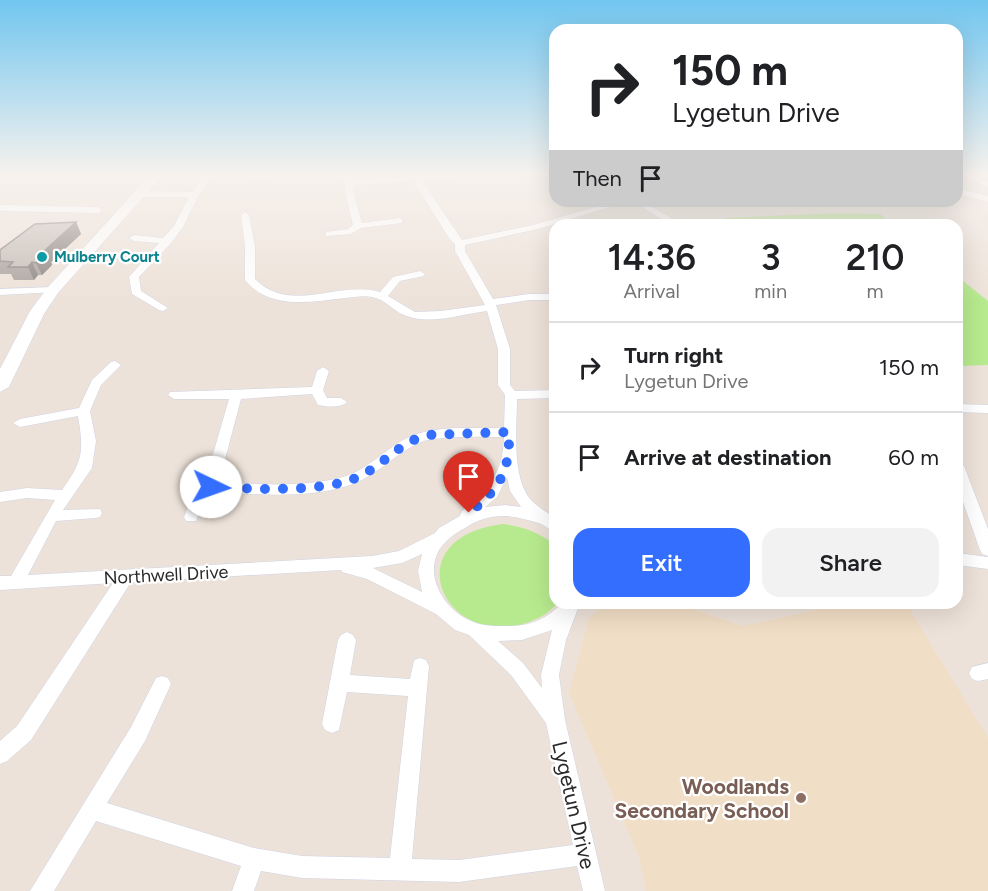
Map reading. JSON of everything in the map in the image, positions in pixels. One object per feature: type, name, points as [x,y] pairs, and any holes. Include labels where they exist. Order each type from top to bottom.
[{"type":"street","points":[[0,387],[36,314],[52,290],[118,218]]},
{"type":"street","points":[[163,308],[136,292],[134,277],[168,241],[183,218]]},
{"type":"street","points":[[245,218],[250,246],[250,280],[255,288],[276,297],[290,299],[370,293],[383,296],[395,307],[416,315],[491,305],[529,297],[549,297]]},
{"type":"street","points":[[356,218],[358,226]]},
{"type":"street","points":[[441,218],[454,238],[460,243]]},
{"type":"street","points":[[329,234],[351,231],[358,226],[399,221]]},
{"type":"street","points":[[460,243],[549,223]]},
{"type":"street","points":[[134,238],[168,241]]},
{"type":"street","points":[[460,243],[460,251],[491,305],[504,354],[504,385],[511,395],[510,458],[518,491],[527,506],[549,522]]},
{"type":"street","points":[[383,296],[397,279],[420,274]]},
{"type":"street","points":[[0,292],[52,290]]},
{"type":"street","points":[[8,583],[85,468],[89,441],[84,411],[96,383],[115,365]]},
{"type":"street","points":[[322,371],[317,390],[322,402],[341,402]]},
{"type":"street","points":[[174,394],[317,390]]},
{"type":"street","points":[[191,517],[197,501],[211,487],[236,394]]},
{"type":"street","points":[[511,395],[549,394]]},
{"type":"street","points":[[963,408],[988,409]]},
{"type":"street","points":[[20,423],[84,411]]},
{"type":"street","points":[[211,487],[249,489],[335,484],[360,477],[402,444],[415,438],[428,435],[509,432]]},
{"type":"street","points":[[331,566],[402,557],[438,538],[492,493],[510,458]]},
{"type":"street","points":[[963,482],[988,550]]},
{"type":"street","points":[[0,497],[27,493],[66,495]]},
{"type":"street","points":[[458,522],[480,513],[505,510],[529,514],[549,523]]},
{"type":"street","points":[[51,516],[95,513]]},
{"type":"street","points":[[438,538],[428,554],[425,572],[428,591],[449,618],[476,632],[517,669],[535,689],[555,720]]},
{"type":"street","points":[[963,560],[988,563]]},
{"type":"street","points":[[331,566],[371,574],[439,608]]},
{"type":"street","name":"Northwell Drive","points":[[8,583],[331,566]]},
{"type":"street","points":[[0,754],[24,733],[126,577]]},
{"type":"street","points":[[476,632],[503,636],[530,632],[553,622],[567,609]]},
{"type":"street","points":[[555,720],[550,675],[557,640],[569,609]]},
{"type":"street","points":[[332,724],[346,640]]},
{"type":"street","points":[[400,871],[420,666]]},
{"type":"street","points":[[340,683],[417,688]]},
{"type":"street","points":[[41,891],[138,734],[162,684]]},
{"type":"street","name":"Lygetun Drive","points":[[555,720],[594,891]]},
{"type":"street","points":[[91,809],[254,859],[302,867],[459,871],[586,854]]},
{"type":"street","points":[[243,891],[254,859]]},
{"type":"shaded area","name":"Woodlands Secondary School","points":[[601,609],[692,609],[742,626],[821,609],[910,609],[988,738],[988,891],[646,891],[639,857],[569,693],[589,618]]},
{"type":"green space","points":[[884,218],[886,219],[725,219]]},
{"type":"green space","points":[[963,281],[988,301],[988,365],[963,366]]},
{"type":"green space","points":[[503,524],[530,531],[549,541],[549,609],[551,609],[533,621],[494,627],[470,620],[452,606],[442,588],[440,567],[449,548],[469,533]]},
{"type":"building","points":[[76,222],[43,252],[47,252],[36,263],[32,262],[28,267],[8,267],[13,262],[0,261],[0,250],[35,224]]},
{"type":"place","name":"Mulberry Court","points":[[42,257]]},
{"type":"place","name":"Woodlands Secondary School","points":[[801,798]]},
{"type":"route","points":[[211,487],[249,489],[335,484],[360,477],[402,444],[415,438],[428,435],[509,432],[510,458],[500,481],[492,493],[469,513]]}]
